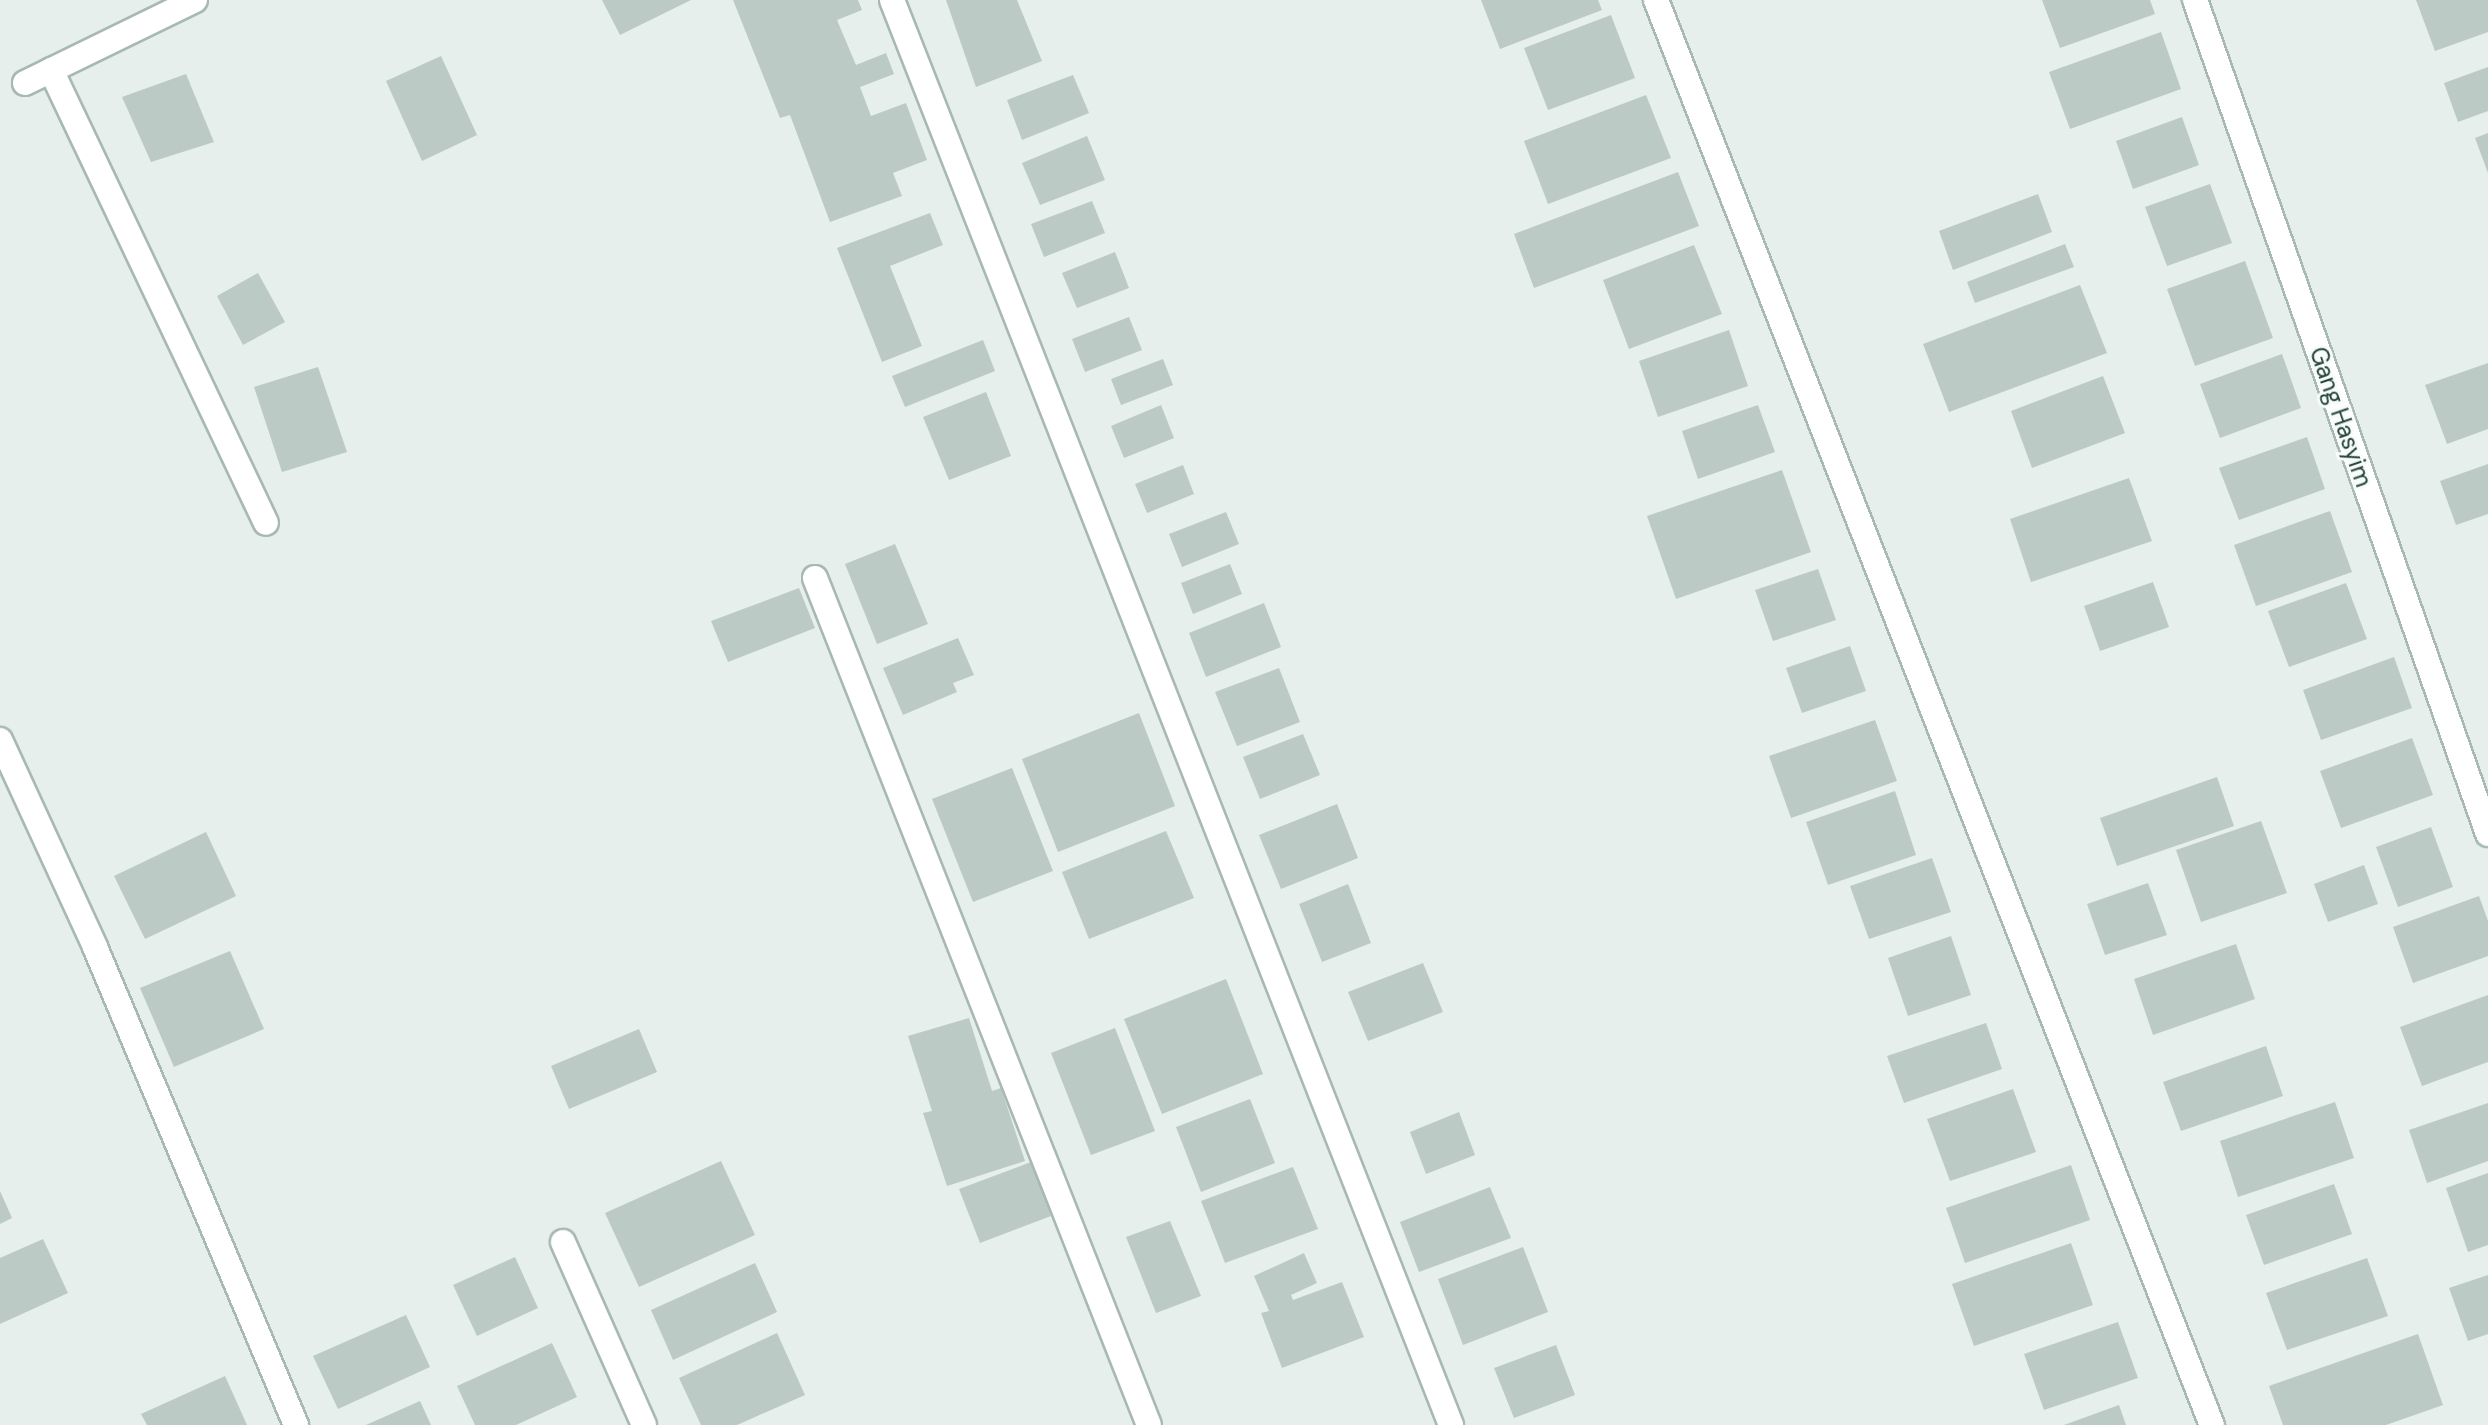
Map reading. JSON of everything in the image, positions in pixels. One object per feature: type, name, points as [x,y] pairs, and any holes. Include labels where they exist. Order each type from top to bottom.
[{"type":"street","points":[[25,83],[195,0]]},
{"type":"street","points":[[892,0],[1451,1425]]},
{"type":"street","points":[[1656,0],[2212,1425]]},
{"type":"street","name":"Gang Hasyim","points":[[2195,0],[2488,834]]},
{"type":"street","points":[[51,70],[266,523]]},
{"type":"street","points":[[815,578],[1149,1425]]},
{"type":"street","points":[[0,740],[95,947],[296,1425]]},
{"type":"street","points":[[563,1242],[644,1425]]},
{"type":"building","points":[[602,0],[691,0],[620,35]]},
{"type":"building","points":[[733,0],[858,0],[862,10],[837,20],[856,65],[886,53],[894,74],[860,87],[871,116],[906,103],[927,160],[893,173],[902,196],[830,222],[790,115],[780,118]]},
{"type":"building","points":[[946,0],[1017,0],[1042,61],[976,87]]},
{"type":"building","points":[[1481,0],[1598,0],[1602,10],[1500,49]]},
{"type":"building","points":[[2042,0],[2150,0],[2155,14],[2060,48]]},
{"type":"building","points":[[2416,0],[2488,0],[2488,32],[2435,51]]},
{"type":"building","points":[[1611,15],[1635,78],[1548,110],[1524,48]]},
{"type":"building","points":[[2161,32],[2181,89],[2070,129],[2049,72]]},
{"type":"building","points":[[441,56],[477,135],[422,161],[386,81]]},
{"type":"building","points":[[2488,67],[2488,111],[2458,122],[2444,83]]},
{"type":"building","points":[[186,74],[214,142],[151,162],[122,97]]},
{"type":"building","points":[[1073,75],[1089,113],[1022,140],[1007,100]]},
{"type":"building","points":[[1646,95],[1671,158],[1548,204],[1524,141]]},
{"type":"building","points":[[2182,117],[2199,165],[2133,189],[2116,141]]},
{"type":"building","points":[[2488,133],[2488,173],[2475,138]]},
{"type":"building","points":[[1087,136],[1105,180],[1040,205],[1022,163]]},
{"type":"building","points":[[1678,172],[1699,226],[1534,288],[1514,234]]},
{"type":"building","points":[[2210,184],[2232,243],[2167,266],[2145,207]]},
{"type":"building","points":[[2038,194],[2052,232],[1953,270],[1939,231]]},
{"type":"building","points":[[1092,201],[1105,233],[1044,257],[1031,224]]},
{"type":"building","points":[[930,213],[943,245],[890,266],[922,346],[882,362],[837,248]]},
{"type":"building","points":[[2065,244],[2074,267],[1975,303],[1967,282]]},
{"type":"building","points":[[1694,245],[1722,314],[1629,349],[1603,280]]},
{"type":"building","points":[[1115,252],[1129,288],[1077,308],[1062,273]]},
{"type":"building","points":[[2245,261],[2273,338],[2195,366],[2167,289]]},
{"type":"building","points":[[258,273],[285,322],[243,345],[217,296]]},
{"type":"building","points":[[2080,285],[2107,353],[1949,412],[1923,344]]},
{"type":"building","points":[[1129,317],[1142,350],[1085,372],[1072,339]]},
{"type":"building","points":[[1729,330],[1748,386],[1658,417],[1639,361]]},
{"type":"building","points":[[983,340],[995,371],[905,407],[892,376]]},
{"type":"building","points":[[2282,354],[2301,408],[2220,438],[2200,384]]},
{"type":"building","points":[[1163,359],[1173,385],[1121,405],[1111,379]]},
{"type":"building","points":[[2488,363],[2488,429],[2447,444],[2425,385]]},
{"type":"building","points":[[318,367],[347,452],[282,472],[254,387]]},
{"type":"building","points":[[2103,376],[2125,433],[2032,468],[2011,411]]},
{"type":"building","points":[[986,392],[1011,456],[949,480],[923,417]]},
{"type":"building","points":[[1161,405],[1174,438],[1124,458],[1111,426]]},
{"type":"building","points":[[1758,405],[1775,452],[1698,479],[1682,431]]},
{"type":"building","points":[[2307,437],[2325,489],[2239,520],[2219,468]]},
{"type":"building","points":[[2488,464],[2488,514],[2456,525],[2440,481]]},
{"type":"building","points":[[1183,465],[1194,494],[1147,513],[1135,484]]},
{"type":"building","points":[[1782,470],[1811,552],[1676,599],[1647,516]]},
{"type":"building","points":[[2129,478],[2152,541],[2031,582],[2010,519]]},
{"type":"building","points":[[2330,511],[2352,572],[2256,606],[2234,545]]},
{"type":"building","points":[[1226,512],[1239,544],[1182,567],[1169,534]]},
{"type":"building","points":[[895,544],[928,624],[877,644],[845,564]]},
{"type":"building","points":[[1230,564],[1242,594],[1193,614],[1181,583]]},
{"type":"building","points":[[1818,569],[1836,620],[1773,641],[1755,590]]},
{"type":"building","points":[[2153,582],[2169,627],[2100,651],[2084,606]]},
{"type":"building","points":[[2346,583],[2367,639],[2289,667],[2268,611]]},
{"type":"building","points":[[799,588],[815,628],[728,662],[711,621]]},
{"type":"building","points":[[1264,603],[1281,647],[1206,677],[1189,633]]},
{"type":"building","points":[[958,638],[974,675],[953,683],[957,692],[903,715],[883,668]]},
{"type":"building","points":[[1850,646],[1866,691],[1802,713],[1786,668]]},
{"type":"building","points":[[2394,657],[2412,708],[2321,740],[2303,690]]},
{"type":"building","points":[[1279,668],[1300,722],[1237,746],[1215,692]]},
{"type":"building","points":[[1139,713],[1175,806],[1058,852],[1022,759]]},
{"type":"building","points":[[1875,720],[1897,781],[1791,818],[1769,756]]},
{"type":"building","points":[[1303,734],[1320,775],[1260,799],[1243,757]]},
{"type":"building","points":[[2412,738],[2433,795],[2341,828],[2320,771]]},
{"type":"building","points":[[1012,768],[1053,871],[973,902],[932,799]]},
{"type":"building","points":[[2217,777],[2234,826],[2117,866],[2100,818]]},
{"type":"building","points":[[1895,791],[1916,855],[1828,885],[1806,822]]},
{"type":"building","points":[[1337,804],[1358,858],[1281,889],[1259,835]]},
{"type":"building","points":[[2261,821],[2287,893],[2201,922],[2176,850]]},
{"type":"building","points":[[2431,827],[2453,887],[2398,907],[2376,847]]},
{"type":"building","points":[[1166,831],[1194,898],[1089,939],[1062,872]]},
{"type":"building","points":[[206,832],[236,896],[145,939],[114,876]]},
{"type":"building","points":[[1932,858],[1951,912],[1869,939],[1850,886]]},
{"type":"building","points":[[2364,865],[2378,904],[2328,922],[2314,884]]},
{"type":"building","points":[[2148,883],[2167,935],[2105,955],[2087,904]]},
{"type":"building","points":[[1348,884],[1371,943],[1322,962],[1299,904]]},
{"type":"building","points":[[2479,896],[2488,921],[2488,956],[2413,983],[2393,927]]},
{"type":"building","points":[[1951,936],[1971,995],[1908,1016],[1888,958]]},
{"type":"building","points":[[2236,944],[2255,999],[2153,1035],[2134,979]]},
{"type":"building","points":[[230,951],[264,1029],[174,1067],[140,988]]},
{"type":"building","points":[[1423,963],[1443,1012],[1368,1041],[1348,992]]},
{"type":"building","points":[[1226,979],[1263,1074],[1162,1114],[1124,1019]]},
{"type":"building","points":[[2488,995],[2488,1062],[2422,1086],[2400,1027]]},
{"type":"building","points":[[969,1018],[992,1091],[1001,1088],[1025,1161],[947,1186],[923,1113],[932,1111],[908,1036]]},
{"type":"building","points":[[1986,1023],[2002,1069],[1904,1103],[1887,1056]]},
{"type":"building","points":[[1115,1028],[1155,1131],[1091,1155],[1051,1053]]},
{"type":"building","points":[[639,1029],[657,1072],[569,1109],[551,1066]]},
{"type":"building","points":[[2266,1046],[2283,1096],[2181,1131],[2163,1082]]},
{"type":"building","points":[[2013,1089],[2036,1152],[1950,1181],[1927,1119]]},
{"type":"building","points":[[1250,1099],[1275,1163],[1201,1192],[1176,1127]]},
{"type":"building","points":[[2335,1102],[2354,1158],[2238,1197],[2220,1141]]},
{"type":"building","points":[[2488,1103],[2488,1161],[2427,1183],[2409,1130]]},
{"type":"building","points":[[1459,1112],[1475,1155],[1426,1174],[1410,1132]]},
{"type":"building","points":[[721,1161],[755,1235],[639,1287],[605,1213]]},
{"type":"building","points":[[1031,1162],[1051,1216],[980,1243],[959,1189]]},
{"type":"building","points":[[2071,1165],[2090,1220],[1965,1263],[1946,1208]]},
{"type":"building","points":[[1293,1167],[1318,1229],[1225,1263],[1201,1201]]},
{"type":"building","points":[[2488,1173],[2488,1245],[2468,1252],[2446,1188]]},
{"type":"building","points":[[2334,1184],[2352,1234],[2264,1265],[2246,1215]]},
{"type":"building","points":[[1490,1187],[1511,1238],[1419,1272],[1400,1222]]},
{"type":"building","points":[[0,1191],[12,1218],[0,1224]]},
{"type":"building","points":[[1170,1221],[1201,1296],[1156,1313],[1126,1237]]},
{"type":"building","points":[[43,1239],[68,1293],[0,1324],[0,1258]]},
{"type":"building","points":[[2071,1243],[2093,1305],[1974,1346],[1952,1284]]},
{"type":"building","points":[[1523,1247],[1548,1312],[1463,1345],[1438,1279]]},
{"type":"building","points":[[1304,1253],[1317,1283],[1291,1295],[1293,1300],[1342,1282],[1364,1337],[1282,1368],[1261,1313],[1269,1311],[1254,1276]]},
{"type":"building","points":[[515,1257],[538,1308],[477,1336],[453,1285]]},
{"type":"building","points":[[2367,1258],[2388,1316],[2287,1350],[2266,1293]]},
{"type":"building","points":[[755,1263],[777,1312],[673,1360],[651,1310]]},
{"type":"building","points":[[2488,1275],[2488,1334],[2468,1341],[2449,1288]]},
{"type":"building","points":[[406,1315],[430,1367],[338,1409],[313,1356]]},
{"type":"building","points":[[2118,1322],[2138,1378],[2044,1410],[2024,1354]]},
{"type":"building","points":[[777,1333],[805,1395],[737,1425],[701,1425],[679,1378]]},
{"type":"building","points":[[2418,1334],[2443,1405],[2386,1425],[2283,1425],[2269,1386]]},
{"type":"building","points":[[552,1343],[577,1397],[516,1425],[475,1425],[457,1386]]},
{"type":"building","points":[[1556,1345],[1575,1395],[1514,1418],[1494,1368]]},
{"type":"building","points":[[225,1376],[247,1425],[147,1425],[141,1414]]},
{"type":"building","points":[[420,1401],[431,1425],[366,1425]]},
{"type":"building","points":[[2119,1405],[2126,1425],[2064,1425]]}]
